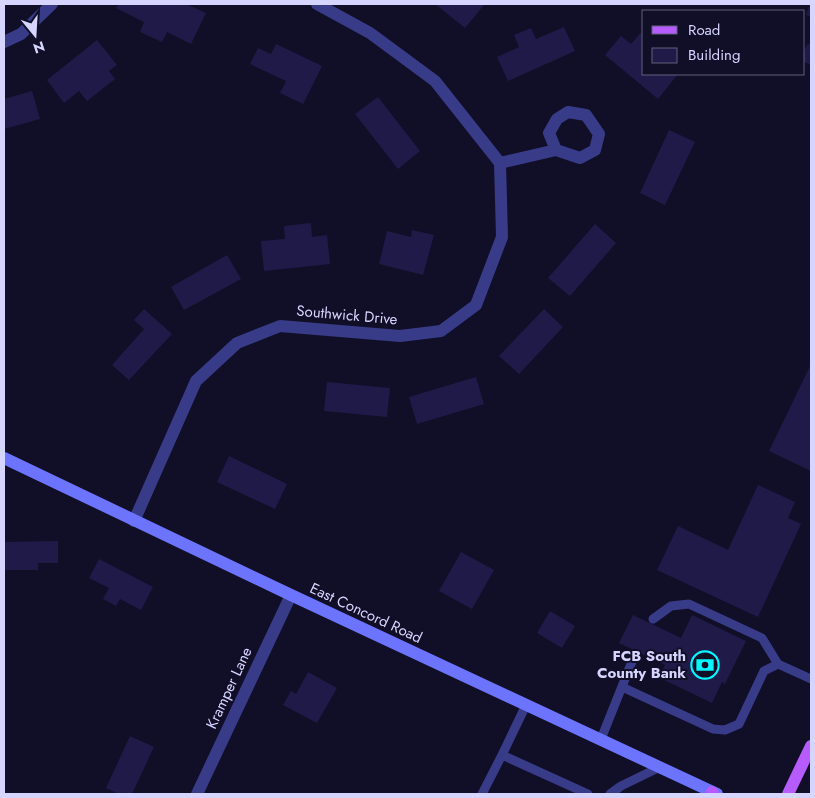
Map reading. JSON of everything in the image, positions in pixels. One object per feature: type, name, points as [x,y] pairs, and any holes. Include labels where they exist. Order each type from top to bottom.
[{"type":"main road","points":[[788,794],[811,746]]},
{"type":"street","points":[[4,42],[21,34],[52,4]]},
{"type":"street","points":[[317,4],[370,33],[435,81],[500,164],[556,150]]},
{"type":"street","name":"Southwick Drive","points":[[134,521],[196,381],[237,344],[280,326],[400,336],[441,331],[476,305],[502,237],[500,164]]},
{"type":"street","name":"East Concord Road","points":[[4,458],[714,794]]},
{"type":"street","name":"Kramper Lane","points":[[197,794],[291,595]]},
{"type":"lane","points":[[653,619],[671,606],[689,604],[762,638],[778,664],[811,679]]},
{"type":"lane","points":[[601,739],[633,659]]},
{"type":"lane","points":[[622,687],[713,729],[725,730],[739,724],[764,671],[778,664]]},
{"type":"lane","points":[[482,794],[526,705]]},
{"type":"lane","points":[[502,755],[588,794]]},
{"type":"lane","points":[[610,794],[621,786],[660,767]]},
{"type":"building","points":[[119,4],[186,4],[206,13],[191,44],[167,32],[162,42],[140,32],[144,22],[116,8]]},
{"type":"building","points":[[435,4],[482,4],[484,5],[465,28]]},
{"type":"building","points":[[811,4],[811,17],[806,15]]},
{"type":"building","points":[[564,27],[575,51],[508,81],[497,57],[519,47],[514,35],[531,28],[536,39]]},
{"type":"building","points":[[642,31],[642,75],[677,75],[658,99],[605,55],[621,36],[631,44]]},
{"type":"building","points":[[97,40],[117,65],[109,71],[115,79],[87,101],[79,91],[64,103],[47,80]]},
{"type":"building","points":[[808,43],[811,45],[811,65],[805,62],[805,49]]},
{"type":"building","points":[[276,44],[322,66],[303,104],[280,93],[286,81],[250,64],[258,48],[271,54]]},
{"type":"building","points":[[32,91],[40,119],[4,129],[4,99]]},
{"type":"building","points":[[378,97],[420,151],[398,169],[355,114]]},
{"type":"building","points":[[669,130],[695,142],[665,205],[640,193]]},
{"type":"building","points":[[311,223],[312,237],[327,235],[330,264],[264,271],[261,241],[285,239],[284,226]]},
{"type":"building","points":[[595,224],[616,243],[570,296],[548,278]]},
{"type":"building","points":[[412,230],[434,235],[423,275],[379,264],[387,231],[411,237]]},
{"type":"building","points":[[227,255],[241,279],[184,310],[171,287]]},
{"type":"building","points":[[144,309],[172,334],[129,380],[112,365],[144,329],[134,320]]},
{"type":"building","points":[[544,309],[563,327],[519,374],[499,356]]},
{"type":"building","points":[[811,364],[811,471],[769,451]]},
{"type":"building","points":[[476,377],[484,404],[417,424],[409,397]]},
{"type":"building","points":[[327,382],[390,388],[387,417],[324,411]]},
{"type":"building","points":[[229,456],[287,484],[275,509],[217,482]]},
{"type":"building","points":[[758,485],[795,502],[788,518],[801,524],[758,617],[657,570],[678,526],[728,550]]},
{"type":"building","points":[[58,541],[58,563],[38,563],[38,570],[4,570],[4,542]]},
{"type":"building","points":[[461,552],[494,570],[472,609],[439,591]]},
{"type":"building","points":[[99,559],[153,587],[141,610],[120,599],[116,606],[103,599],[109,588],[89,578]]},
{"type":"building","points":[[550,611],[575,626],[562,648],[537,633]]},
{"type":"building","points":[[633,615],[681,638],[692,615],[746,641],[725,684],[722,682],[712,703],[658,677],[665,665],[619,643]]},
{"type":"building","points":[[308,672],[337,688],[317,723],[283,705],[291,691],[296,694]]},
{"type":"building","points":[[130,736],[154,747],[132,794],[119,794],[106,788]]},
{"type":"place","name":"FCB South County Bank","points":[[705,665]]}]
